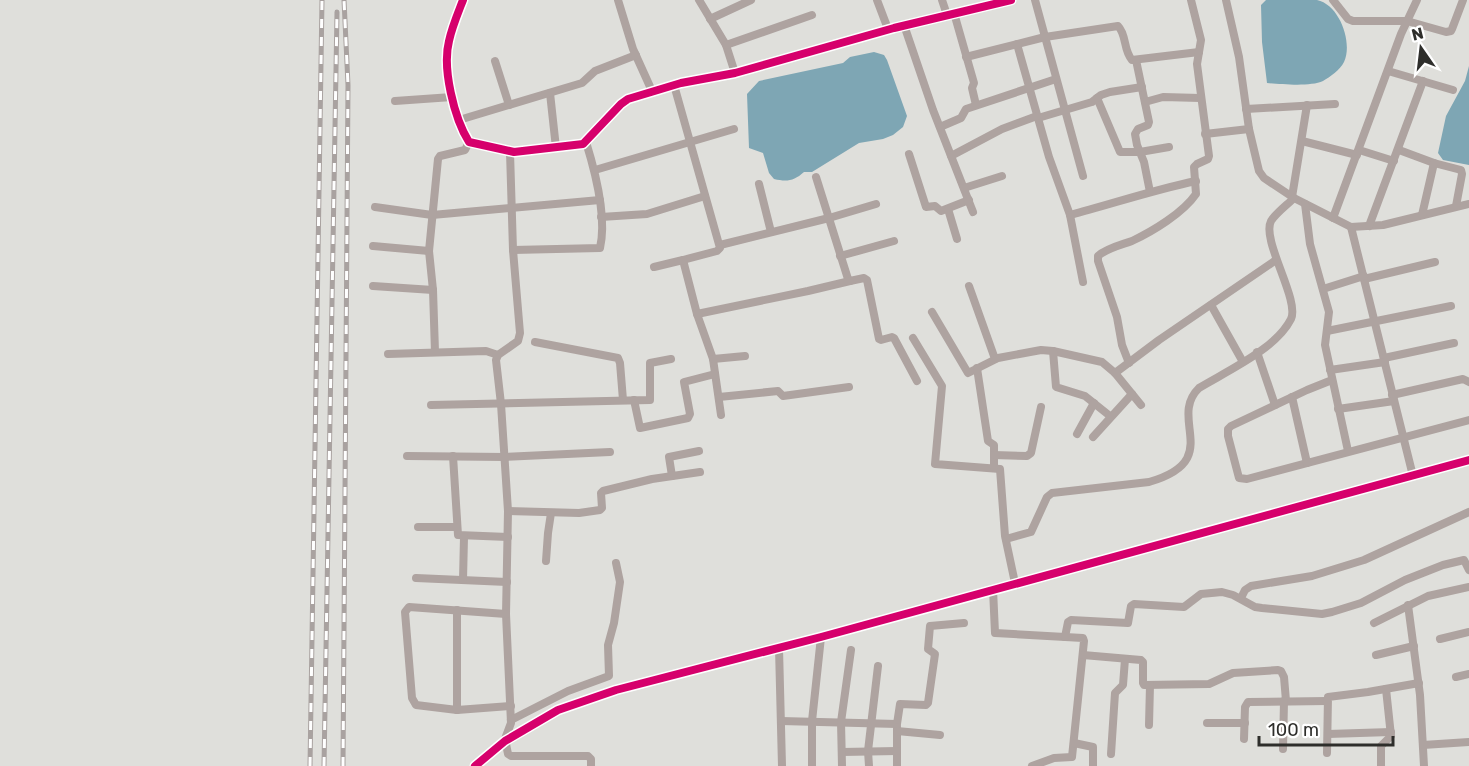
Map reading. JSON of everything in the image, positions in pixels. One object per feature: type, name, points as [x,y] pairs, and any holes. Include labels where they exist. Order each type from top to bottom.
[{"type":"street","points":[[463,0],[449,42],[447,61],[452,97],[469,142]]},
{"type":"street","points":[[618,0],[636,55],[652,91]]},
{"type":"street","points":[[699,0],[726,45],[735,73]]},
{"type":"street","points":[[710,19],[751,0]]},
{"type":"street","points":[[877,0],[888,30]]},
{"type":"street","points":[[942,0],[950,14],[966,57],[974,84],[972,88],[976,105]]},
{"type":"street","points":[[469,142],[510,152],[580,146],[624,101],[652,91],[735,73],[888,30],[1011,0]]},
{"type":"street","points":[[1035,0],[1083,176]]},
{"type":"street","points":[[1129,363],[1098,256],[1160,225],[1196,194],[1195,165],[1208,159],[1196,60],[1201,40],[1191,0]]},
{"type":"street","points":[[1226,0],[1239,57],[1249,129],[1261,175],[1305,204],[1351,227],[1383,225],[1469,204]]},
{"type":"street","points":[[1333,0],[1348,19],[1353,21],[1407,21],[1449,32],[1463,0]]},
{"type":"street","points":[[1333,218],[1417,0]]},
{"type":"street","points":[[726,45],[812,15]]},
{"type":"street","points":[[904,26],[940,127],[974,212]]},
{"type":"street","points":[[966,57],[1045,37],[1118,26],[1122,30],[1129,58],[1136,60],[1199,52]]},
{"type":"street","points":[[1017,44],[1037,117],[1070,215],[1083,282]]},
{"type":"street","points":[[459,120],[582,83],[595,71],[636,55]]},
{"type":"street","points":[[1136,60],[1149,124],[1138,129],[1135,134],[1150,192]]},
{"type":"street","points":[[495,61],[509,105]]},
{"type":"street","points":[[1388,71],[1453,90]]},
{"type":"street","points":[[940,127],[962,118],[965,110],[976,105],[1056,79]]},
{"type":"street","points":[[1369,226],[1423,81]]},
{"type":"street","points":[[654,267],[717,251],[720,245],[674,85]]},
{"type":"street","points":[[951,156],[1002,129],[1092,102],[1110,92],[1142,87]]},
{"type":"street","points":[[550,93],[556,148]]},
{"type":"street","points":[[395,101],[452,97]]},
{"type":"street","points":[[1145,102],[1163,97],[1200,98]]},
{"type":"street","points":[[1097,98],[1118,150],[1122,153],[1169,147]]},
{"type":"street","points":[[1246,109],[1335,104]]},
{"type":"street","points":[[1006,539],[1031,532],[1047,497],[1052,493],[1149,482],[1182,465],[1190,452],[1189,407],[1192,394],[1270,343],[1292,316],[1293,305],[1276,260],[1270,224],[1293,197],[1307,105]]},
{"type":"street","points":[[595,170],[734,129]]},
{"type":"street","points":[[1205,134],[1249,129]]},
{"type":"street","points":[[1302,141],[1394,161]]},
{"type":"street","points":[[435,352],[429,251],[439,157],[465,150],[469,142]]},
{"type":"street","points":[[513,250],[600,248],[600,200],[595,170],[586,142]]},
{"type":"street","points":[[1399,150],[1462,171],[1456,206]]},
{"type":"street","points":[[510,152],[519,338],[516,343],[498,355],[496,360],[508,511],[506,614],[511,720],[505,741],[508,754],[511,756],[588,756],[591,759],[591,766]]},
{"type":"street","points":[[909,154],[925,206],[935,206],[940,211],[969,200]]},
{"type":"street","points":[[1422,215],[1434,163]]},
{"type":"street","points":[[964,188],[1002,176]]},
{"type":"street","points":[[816,177],[850,281]]},
{"type":"street","points":[[1070,215],[1196,181]]},
{"type":"street","points":[[759,184],[771,232]]},
{"type":"street","points":[[601,217],[647,214],[705,196]]},
{"type":"street","points":[[375,207],[432,215],[600,200]]},
{"type":"street","points":[[720,245],[876,204]]},
{"type":"street","points":[[1305,204],[1308,234],[1329,312],[1325,345],[1348,451]]},
{"type":"street","points":[[948,209],[957,238]]},
{"type":"street","points":[[1351,227],[1413,476]]},
{"type":"street","points":[[840,256],[894,242]]},
{"type":"street","points":[[373,246],[429,251]]},
{"type":"street","points":[[683,260],[697,314],[713,359],[721,416]]},
{"type":"street","points":[[1115,373],[1276,260]]},
{"type":"street","points":[[1323,289],[1436,262]]},
{"type":"street","points":[[697,314],[866,279],[879,339],[894,338],[917,381]]},
{"type":"street","points":[[373,286],[433,290]]},
{"type":"street","points":[[969,286],[995,359]]},
{"type":"street","points":[[1211,305],[1243,362]]},
{"type":"street","points":[[1327,331],[1451,306]]},
{"type":"street","points":[[932,312],[967,372],[995,359],[1041,350],[1053,351],[1099,361],[1115,373],[1141,405]]},
{"type":"street","points":[[914,338],[942,386],[936,464],[1000,470],[1006,539],[1015,584]]},
{"type":"street","points":[[535,342],[618,358],[623,400]]},
{"type":"street","points":[[1330,370],[1454,343]]},
{"type":"street","points":[[388,354],[486,351],[498,355]]},
{"type":"street","points":[[1053,351],[1056,387],[1082,394],[1110,416]]},
{"type":"street","points":[[1257,352],[1275,405]]},
{"type":"street","points":[[713,359],[745,356]]},
{"type":"street","points":[[431,405],[651,399],[650,363],[671,359]]},
{"type":"street","points":[[977,368],[988,441],[994,445],[994,468]]},
{"type":"street","points":[[634,400],[640,428],[688,418],[690,414],[684,382],[715,374]]},
{"type":"street","points":[[1338,409],[1393,398],[1463,379],[1469,382]]},
{"type":"street","points":[[1332,380],[1228,429],[1239,478],[1247,479],[1469,420]]},
{"type":"street","points":[[718,397],[778,391],[783,396],[849,387]]},
{"type":"street","points":[[1093,437],[1132,394]]},
{"type":"street","points":[[1292,397],[1307,463]]},
{"type":"street","points":[[1077,434],[1094,403]]},
{"type":"street","points":[[994,455],[1027,456],[1032,453],[1041,407]]},
{"type":"street","points":[[672,476],[669,457],[699,451]]},
{"type":"street","points":[[407,456],[505,457],[610,452]]},
{"type":"street","points":[[453,456],[458,535],[508,537]]},
{"type":"street","points":[[475,766],[505,741],[562,708],[616,690],[779,648],[1469,460]]},
{"type":"street","points":[[508,511],[579,513],[600,510],[602,508],[601,492],[700,472]]},
{"type":"street","points":[[1241,598],[1245,590],[1251,586],[1312,576],[1364,561],[1391,546],[1469,512]]},
{"type":"street","points":[[546,561],[551,513]]},
{"type":"street","points":[[418,527],[456,527]]},
{"type":"street","points":[[463,580],[464,537]]},
{"type":"street","points":[[1065,638],[1068,622],[1071,620],[1128,623],[1131,606],[1134,604],[1184,607],[1201,594],[1222,592],[1262,608],[1322,614],[1347,609],[1405,579],[1443,565],[1464,560],[1469,567]]},
{"type":"street","points":[[511,720],[568,691],[609,676],[608,645],[620,582],[616,563]]},
{"type":"street","points":[[416,578],[507,582]]},
{"type":"street","points":[[1374,623],[1428,596],[1469,586]]},
{"type":"street","points":[[993,589],[995,633],[1084,639],[1073,762],[1054,758],[1032,766]]},
{"type":"street","points":[[1408,605],[1419,682],[1424,766]]},
{"type":"street","points":[[506,614],[409,607],[405,612],[413,703],[420,706],[457,710],[511,706]]},
{"type":"street","points":[[457,710],[458,610]]},
{"type":"street","points":[[897,766],[897,727],[900,704],[926,705],[928,703],[935,654],[928,648],[929,627],[964,623]]},
{"type":"street","points":[[1440,639],[1469,632]]},
{"type":"street","points":[[812,766],[812,721],[821,636]]},
{"type":"street","points":[[1376,655],[1414,646]]},
{"type":"street","points":[[779,648],[782,766]]},
{"type":"street","points":[[842,766],[841,722],[851,650]]},
{"type":"street","points":[[1083,655],[1142,661],[1143,684],[1150,685],[1209,684],[1233,673],[1281,671],[1284,677],[1285,701],[1283,749]]},
{"type":"street","points":[[1111,754],[1115,693],[1123,685],[1125,659]]},
{"type":"street","points":[[869,766],[868,751],[878,666]]},
{"type":"street","points":[[1456,677],[1469,674]]},
{"type":"street","points":[[1327,753],[1328,697],[1419,682]]},
{"type":"street","points":[[1149,725],[1150,685]]},
{"type":"street","points":[[1381,766],[1381,746],[1390,739],[1391,732],[1386,689]]},
{"type":"street","points":[[1244,739],[1245,707],[1248,702],[1327,701]]},
{"type":"street","points":[[782,721],[871,723],[939,735]]},
{"type":"street","points":[[1207,723],[1245,723]]},
{"type":"street","points":[[1328,734],[1391,732]]},
{"type":"street","points":[[1074,742],[1093,747],[1093,766]]},
{"type":"street","points":[[1423,745],[1469,742]]},
{"type":"street","points":[[842,752],[897,751]]},
{"type":"water","points":[[1266,0],[1317,0],[1332,9],[1342,26],[1347,45],[1344,62],[1340,68],[1317,83],[1295,85],[1267,83],[1262,42],[1261,5]]},
{"type":"water","points":[[874,52],[884,55],[887,60],[907,116],[903,127],[883,139],[859,143],[812,172],[804,172],[790,180],[774,179],[769,173],[763,153],[749,148],[747,94],[759,81],[843,63],[850,57]]},
{"type":"water","points":[[1469,66],[1469,165],[1443,160],[1438,153],[1446,116],[1465,81]]},
{"type":"railway","points":[[310,766],[322,0]]},
{"type":"railway","points":[[343,766],[348,85],[344,0]]},
{"type":"railway","points":[[324,766],[337,12]]},
{"type":"cycle path","points":[[463,0],[447,52],[448,78],[454,107],[469,142],[514,152],[583,144],[628,99],[681,83],[735,73],[894,28],[1011,0]]},
{"type":"cycle path","points":[[475,766],[505,741],[558,710],[616,690],[821,637],[1469,460]]}]
